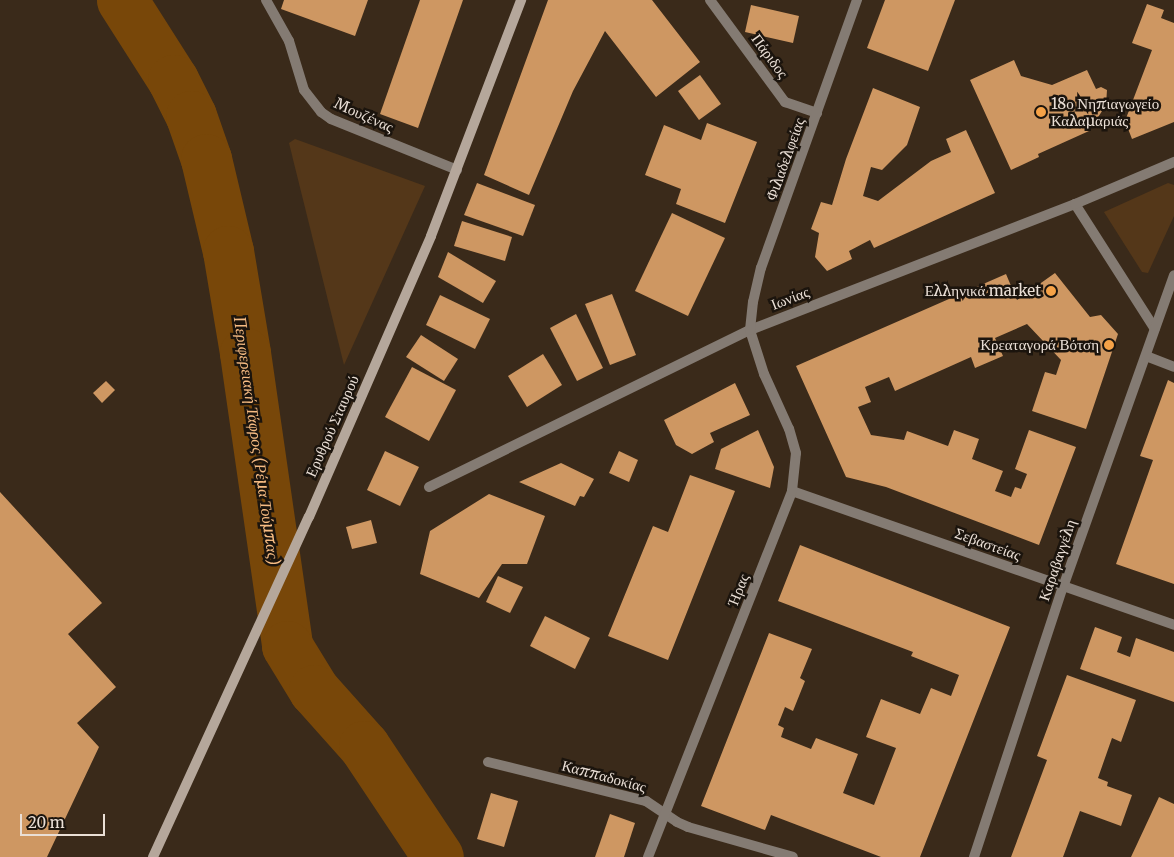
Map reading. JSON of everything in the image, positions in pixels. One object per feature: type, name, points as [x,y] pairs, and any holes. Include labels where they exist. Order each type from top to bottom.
[{"type":"street","name":"Μουζένας","points":[[266,0],[288,41],[304,90],[321,112],[331,119],[457,170]]},
{"type":"street","name":"Ερυθρού Σταυρού","points":[[153,857],[184,794],[309,517],[428,245],[521,0]]},
{"type":"street","name":"Πάριδος","points":[[710,0],[785,102],[817,113]]},
{"type":"street","name":"Φιλαδελφείας","points":[[750,330],[756,286],[857,0]]},
{"type":"street","name":"Ιωνίας","points":[[428,487],[750,330],[1075,204],[1174,162]]},
{"type":"street","points":[[1075,204],[1155,329]]},
{"type":"street","name":"Καραβαγγέλη","points":[[974,857],[1063,587],[1174,275]]},
{"type":"street","name":"Ήρας","points":[[648,857],[792,491],[796,464],[794,444],[764,374],[750,330]]},
{"type":"street","points":[[1146,356],[1174,366]]},
{"type":"street","name":"Σεβαστείας","points":[[792,491],[1174,625]]},
{"type":"street","name":"Καππαδοκίας","points":[[488,762],[646,801],[688,827],[793,857]]},
{"type":"shaded area","points":[[295,139],[425,186],[344,365],[289,143]]},
{"type":"shaded area","points":[[1168,183],[1174,185],[1174,216],[1148,273],[1142,272],[1104,212]]},
{"type":"building","points":[[284,0],[368,0],[355,36],[281,9]]},
{"type":"building","points":[[420,0],[463,0],[418,128],[380,114]]},
{"type":"building","points":[[548,0],[652,0],[700,62],[656,97],[605,31],[573,91],[529,195],[484,175]]},
{"type":"building","points":[[885,0],[955,0],[928,71],[867,48]]},
{"type":"building","points":[[1147,4],[1164,10],[1161,18],[1174,23],[1174,122],[1132,139],[1125,121],[1152,50],[1132,43]]},
{"type":"building","points":[[751,5],[799,16],[793,43],[745,32]]},
{"type":"building","points":[[1014,60],[1021,76],[1052,85],[1087,70],[1096,89],[1101,87],[1107,90],[1106,105],[1089,131],[1038,154],[1039,157],[1011,170],[970,80]]},
{"type":"building","points":[[700,75],[721,104],[699,120],[678,91]]},
{"type":"building","points":[[873,88],[920,107],[907,145],[882,170],[871,167],[863,196],[878,201],[931,161],[951,152],[946,139],[966,130],[995,193],[874,248],[870,240],[849,251],[852,259],[827,271],[815,257],[819,233],[811,229],[821,202],[832,205],[846,159]]},
{"type":"building","points":[[707,123],[757,142],[725,223],[676,204],[681,189],[645,175],[664,125],[701,140]]},
{"type":"building","points":[[477,183],[535,205],[523,236],[464,215]]},
{"type":"building","points":[[672,213],[725,238],[688,316],[635,291]]},
{"type":"building","points":[[462,221],[512,237],[505,261],[454,246]]},
{"type":"building","points":[[448,252],[496,281],[483,303],[438,277]]},
{"type":"building","points":[[1055,273],[1090,317],[1101,315],[1118,334],[1086,429],[1032,411],[1045,372],[1056,375],[1061,360],[1027,324],[995,338],[1003,356],[975,368],[971,357],[895,391],[889,377],[865,387],[871,402],[858,407],[871,435],[904,440],[907,431],[948,446],[954,430],[979,439],[972,459],[1003,471],[995,491],[1011,497],[1015,487],[1021,489],[1027,474],[1015,469],[1029,430],[1076,447],[1039,545],[886,487],[846,477],[796,366],[1006,274],[1017,300]]},
{"type":"building","points":[[612,294],[636,355],[610,365],[585,304]]},
{"type":"building","points":[[440,295],[490,319],[475,349],[426,325]]},
{"type":"building","points":[[576,314],[603,368],[577,381],[550,328]]},
{"type":"building","points":[[421,335],[458,359],[444,381],[406,357]]},
{"type":"building","points":[[543,354],[562,385],[527,407],[508,376]]},
{"type":"building","points":[[412,367],[456,390],[429,441],[385,417]]},
{"type":"building","points":[[1168,380],[1174,383],[1174,584],[1116,564],[1153,460],[1140,456]]},
{"type":"building","points":[[106,381],[115,390],[102,403],[93,393]]},
{"type":"building","points":[[735,383],[750,415],[710,433],[714,442],[692,454],[676,445],[664,420]]},
{"type":"building","points":[[758,430],[774,467],[770,488],[715,469],[721,449]]},
{"type":"building","points":[[385,451],[419,467],[400,506],[367,490]]},
{"type":"building","points":[[619,451],[638,460],[629,482],[609,473]]},
{"type":"building","points":[[561,463],[594,479],[584,497],[580,496],[575,506],[519,482]]},
{"type":"building","points":[[690,475],[735,491],[668,660],[608,636],[653,526],[668,532]]},
{"type":"building","points":[[0,492],[102,603],[68,634],[116,687],[77,723],[99,747],[47,857],[0,857]]},
{"type":"building","points":[[489,494],[545,516],[527,564],[502,564],[479,598],[420,574],[430,531]]},
{"type":"building","points":[[371,520],[377,543],[352,549],[346,527]]},
{"type":"building","points":[[800,545],[1010,627],[920,857],[881,857],[771,815],[765,830],[701,806],[769,633],[812,649],[800,678],[805,681],[793,711],[785,707],[778,725],[784,728],[781,737],[811,749],[816,738],[858,754],[843,793],[874,805],[896,748],[866,737],[881,699],[920,714],[931,688],[951,696],[959,675],[911,656],[913,652],[778,601]]},
{"type":"building","points":[[498,576],[523,587],[510,613],[486,602]]},
{"type":"building","points":[[545,616],[590,638],[575,669],[530,646]]},
{"type":"building","points":[[1095,627],[1122,637],[1117,652],[1130,657],[1136,638],[1174,652],[1174,702],[1080,669]]},
{"type":"building","points":[[1067,675],[1136,700],[1121,742],[1112,738],[1098,778],[1108,782],[1107,786],[1132,795],[1121,826],[1080,811],[1063,857],[1011,857],[1047,760],[1037,756]]},
{"type":"building","points":[[491,793],[518,801],[504,847],[477,839]]},
{"type":"building","points":[[1159,797],[1174,804],[1174,857],[1131,857]]},
{"type":"building","points":[[610,814],[635,823],[624,857],[595,857]]},
{"type":"waterway","name":"Περιφερειακή Τάφρος (Ρέμα Τούμπας)","points":[[122,0],[173,80],[191,116],[206,159],[228,251],[245,353],[287,646],[314,690],[364,746],[438,857]]},
{"type":"place","name":"18ο Νηπιαγωγείο Καλαμαριάς","points":[[1041,112]]},
{"type":"place","name":"Ελληνικά market","points":[[1051,291]]},
{"type":"place","name":"Κρεαταγορά Βότση","points":[[1109,345]]}]
